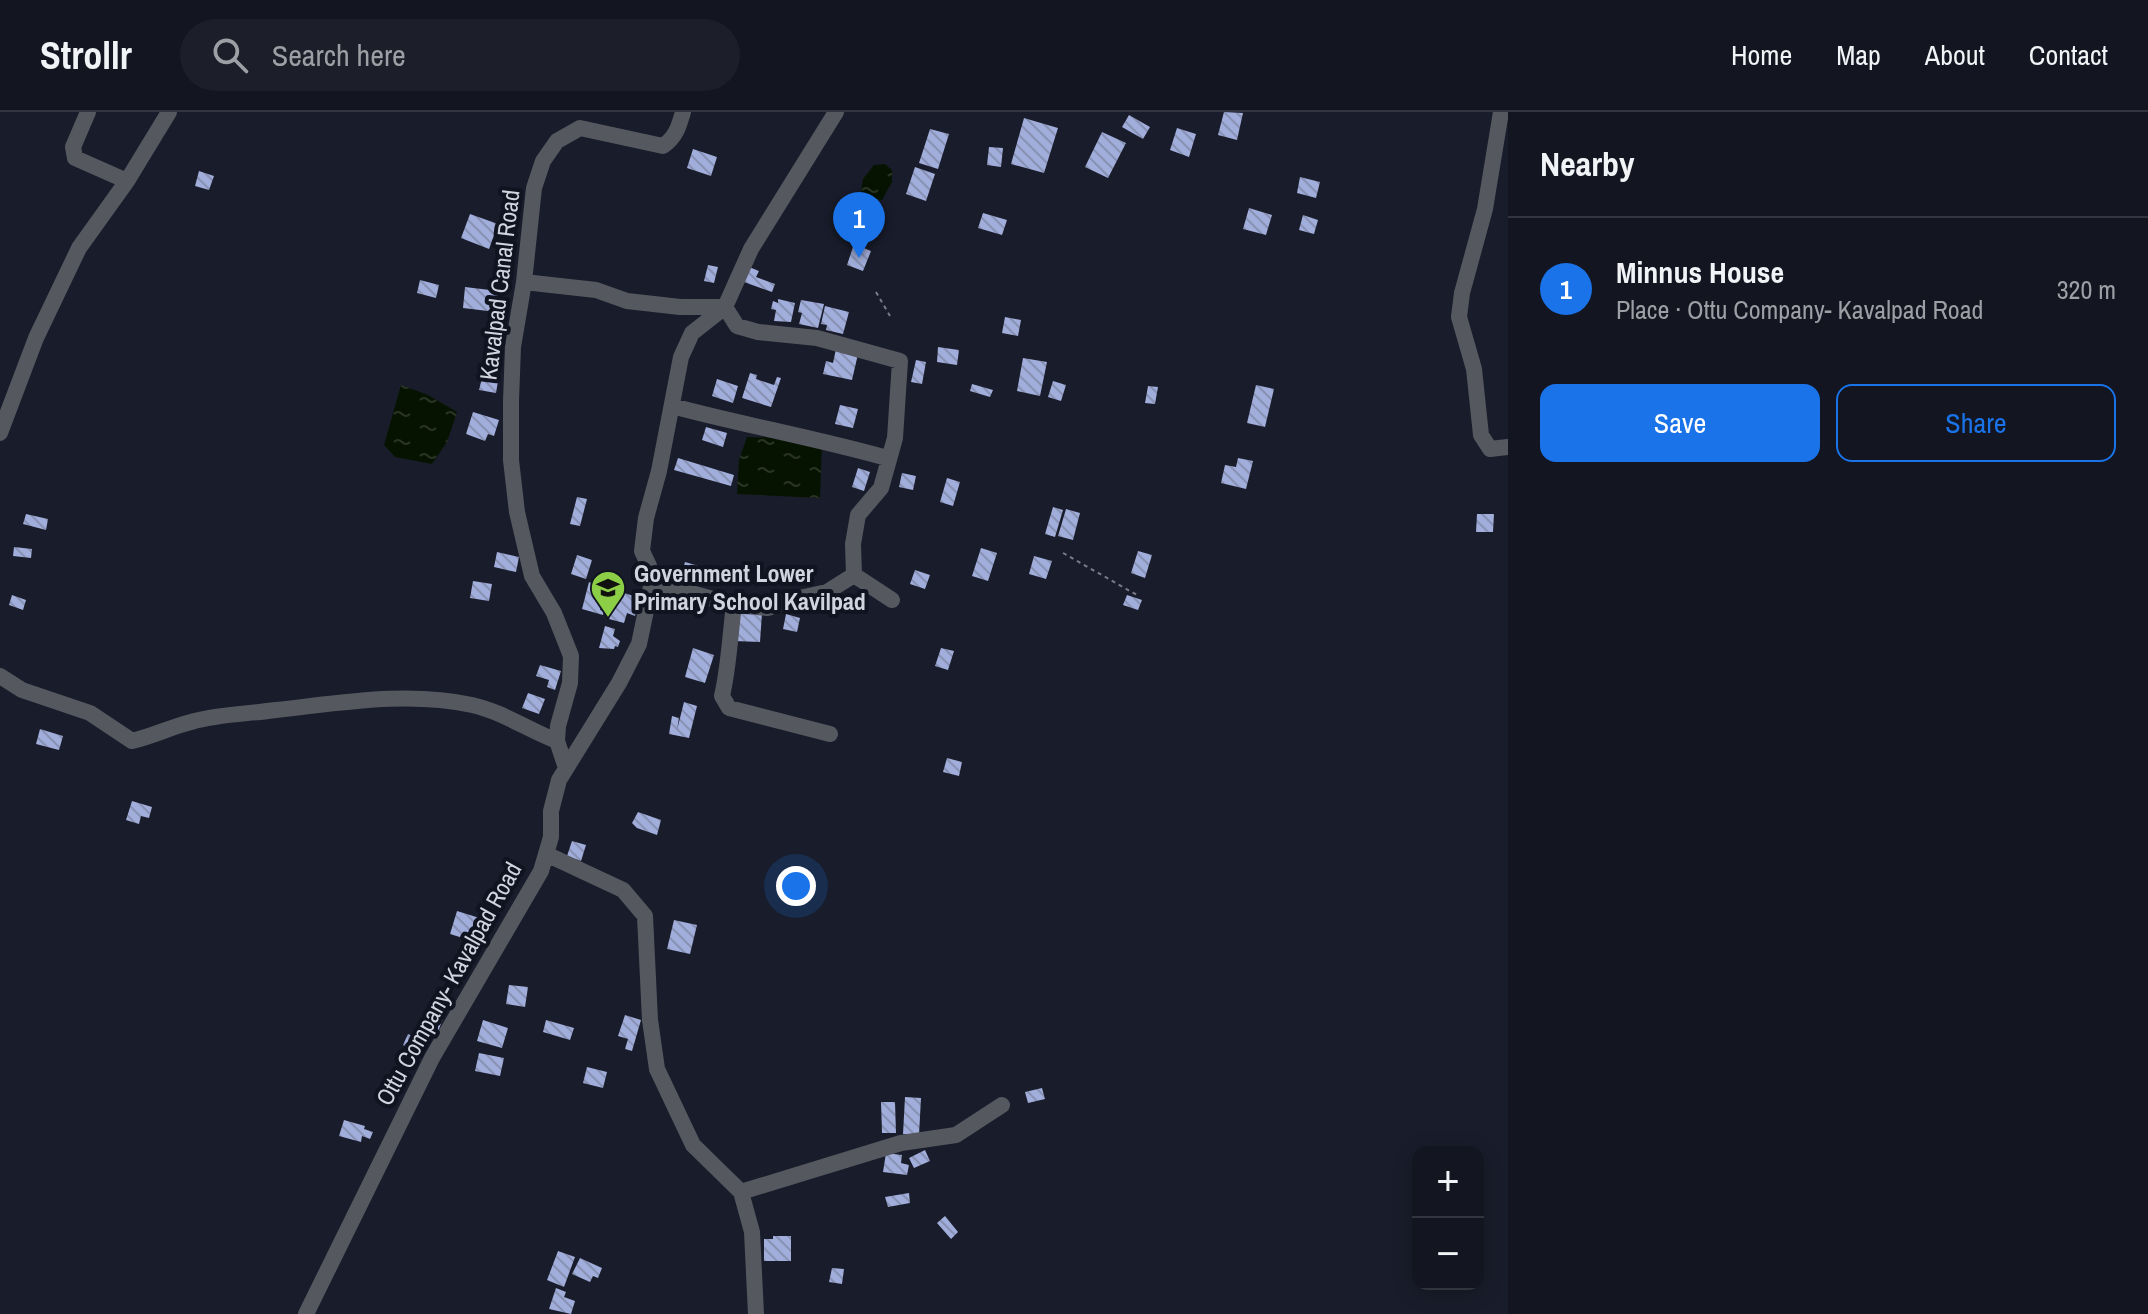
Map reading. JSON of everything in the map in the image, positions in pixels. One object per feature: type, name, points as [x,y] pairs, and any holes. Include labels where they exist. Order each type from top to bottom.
[{"type":"street","points":[[88,112],[73,147],[75,158],[127,181]]},
{"type":"street","points":[[0,433],[36,338],[79,248],[127,181],[169,112]]},
{"type":"street","name":"Kavalpad Canal Road","points":[[566,768],[557,741],[570,683],[571,656],[554,613],[532,576],[517,512],[511,460],[513,347],[534,188],[543,161],[557,141],[580,128],[663,146],[678,129],[683,112]]},
{"type":"street","name":"Ottu Company- Kavalpad Road","points":[[306,1314],[432,1058],[541,871],[551,837],[551,811],[559,780],[619,683],[639,644],[652,582],[642,551],[646,518],[659,471],[681,357],[692,333],[725,307],[751,249],[836,112]]},
{"type":"street","points":[[1501,112],[1485,209],[1462,293],[1459,317],[1474,369],[1481,435],[1490,449],[1508,447]]},
{"type":"street","points":[[524,282],[596,290],[627,301],[680,307],[725,307],[737,326],[758,332],[817,338],[900,361],[895,438],[881,488],[858,515],[853,544],[854,575]]},
{"type":"street","points":[[672,406],[887,458]]},
{"type":"street","points":[[854,575],[892,600]]},
{"type":"street","points":[[652,582],[734,605],[768,608],[827,592],[854,575]]},
{"type":"street","points":[[734,605],[722,696],[729,708],[830,734]]},
{"type":"street","points":[[0,676],[22,690],[90,713],[132,741],[190,722],[224,716],[328,702],[402,698],[472,705],[506,716],[557,741]]},
{"type":"street","points":[[546,854],[623,890],[645,916],[650,1020],[657,1069],[693,1145],[741,1192],[752,1232],[756,1314]]},
{"type":"street","points":[[741,1192],[901,1143],[956,1135],[1002,1105]]},
{"type":"path","points":[[876,292],[890,316]]},
{"type":"path","points":[[1063,553],[1137,595]]},
{"type":"water","points":[[885,164],[892,170],[892,182],[882,200],[872,199],[861,192],[863,179],[874,165]]},
{"type":"water","points":[[401,385],[428,395],[457,412],[447,442],[432,464],[395,457],[384,445]]},
{"type":"water","points":[[747,437],[822,443],[820,498],[737,494],[739,460]]},
{"type":"building","points":[[1224,112],[1243,113],[1237,140],[1218,135]]},
{"type":"building","points":[[1129,115],[1150,127],[1143,139],[1122,127]]},
{"type":"building","points":[[1024,118],[1058,128],[1044,173],[1011,164]]},
{"type":"building","points":[[1177,128],[1196,134],[1189,157],[1170,150]]},
{"type":"building","points":[[930,129],[949,134],[938,169],[919,163]]},
{"type":"building","points":[[1102,132],[1126,143],[1108,178],[1085,167]]},
{"type":"building","points":[[989,147],[1003,148],[1001,167],[987,165]]},
{"type":"building","points":[[693,149],[717,157],[711,176],[687,168]]},
{"type":"building","points":[[915,167],[935,174],[926,201],[906,194]]},
{"type":"building","points":[[199,171],[214,176],[209,190],[195,186]]},
{"type":"building","points":[[1300,177],[1320,182],[1316,198],[1297,193]]},
{"type":"building","points":[[1249,208],[1272,215],[1266,235],[1243,229]]},
{"type":"building","points":[[983,213],[1007,220],[1002,235],[978,228]]},
{"type":"building","points":[[470,214],[498,224],[489,249],[461,238]]},
{"type":"building","points":[[1303,215],[1318,220],[1314,234],[1299,230]]},
{"type":"building","points":[[854,244],[871,251],[863,271],[847,265]]},
{"type":"building","points":[[708,265],[718,267],[714,283],[704,281]]},
{"type":"building","points":[[749,267],[759,271],[756,277],[775,284],[772,292],[744,282]]},
{"type":"building","points":[[420,280],[439,285],[436,298],[417,293]]},
{"type":"building","points":[[465,287],[498,291],[496,312],[463,308]]},
{"type":"building","points":[[778,299],[795,303],[791,322],[774,321],[776,310],[771,309],[773,301],[778,303]]},
{"type":"building","points":[[801,300],[824,304],[818,328],[799,324]]},
{"type":"building","points":[[825,306],[849,312],[843,334],[826,330],[827,325],[821,324]]},
{"type":"building","points":[[1005,317],[1021,320],[1018,336],[1002,333]]},
{"type":"building","points":[[938,347],[959,350],[957,365],[937,362]]},
{"type":"building","points":[[836,349],[858,354],[852,380],[823,374],[826,361],[833,363]]},
{"type":"building","points":[[1023,358],[1047,362],[1040,396],[1017,391]]},
{"type":"building","points":[[916,360],[926,362],[922,384],[911,382]]},
{"type":"building","points":[[750,373],[757,375],[756,379],[774,385],[777,377],[781,378],[771,407],[742,398]]},
{"type":"building","points":[[482,378],[498,381],[496,393],[479,390]]},
{"type":"building","points":[[717,379],[738,386],[733,403],[712,396]]},
{"type":"building","points":[[1053,381],[1066,385],[1061,401],[1048,397]]},
{"type":"building","points":[[972,384],[993,390],[990,397],[970,391]]},
{"type":"building","points":[[1256,385],[1274,389],[1265,427],[1247,423]]},
{"type":"building","points":[[1148,386],[1158,387],[1155,404],[1145,403]]},
{"type":"building","points":[[840,405],[858,409],[853,428],[835,424]]},
{"type":"building","points":[[473,412],[499,420],[494,436],[488,434],[485,441],[466,434]]},
{"type":"building","points":[[706,427],[727,433],[723,447],[702,440]]},
{"type":"building","points":[[678,458],[734,475],[731,486],[674,470]]},
{"type":"building","points":[[1238,458],[1253,461],[1246,489],[1221,483],[1225,465],[1236,467]]},
{"type":"building","points":[[858,468],[870,472],[864,491],[852,487]]},
{"type":"building","points":[[902,473],[916,476],[913,490],[899,487]]},
{"type":"building","points":[[947,478],[960,482],[953,506],[940,502]]},
{"type":"building","points":[[577,497],[587,499],[580,526],[570,524]]},
{"type":"building","points":[[1053,507],[1063,510],[1055,537],[1045,534]]},
{"type":"building","points":[[1066,509],[1080,513],[1073,540],[1058,536]]},
{"type":"building","points":[[26,514],[48,519],[46,530],[23,524]]},
{"type":"building","points":[[1477,514],[1494,514],[1493,532],[1476,532]]},
{"type":"building","points":[[14,547],[32,549],[31,558],[13,556]]},
{"type":"building","points":[[981,548],[997,553],[988,581],[972,576]]},
{"type":"building","points":[[1138,551],[1152,555],[1145,578],[1131,573]]},
{"type":"building","points":[[497,552],[519,557],[516,572],[494,567]]},
{"type":"building","points":[[577,555],[592,560],[586,579],[571,574]]},
{"type":"building","points":[[1034,556],[1052,561],[1046,579],[1029,574]]},
{"type":"building","points":[[685,562],[699,566],[694,581],[681,577]]},
{"type":"building","points":[[915,570],[930,575],[925,589],[910,584]]},
{"type":"building","points":[[473,581],[492,584],[489,601],[470,598]]},
{"type":"building","points":[[589,582],[640,598],[635,616],[627,613],[624,623],[609,619],[612,607],[602,605],[600,610],[604,611],[603,615],[582,609]]},
{"type":"building","points":[[663,585],[674,587],[669,610],[658,607]]},
{"type":"building","points":[[12,595],[26,600],[23,610],[9,605]]},
{"type":"building","points":[[1127,595],[1142,600],[1138,610],[1123,605]]},
{"type":"building","points":[[737,611],[762,613],[760,642],[734,641]]},
{"type":"building","points":[[786,614],[800,618],[797,632],[783,629]]},
{"type":"building","points":[[605,626],[615,629],[613,636],[620,641],[614,649],[599,648]]},
{"type":"building","points":[[693,648],[714,655],[705,683],[685,677]]},
{"type":"building","points":[[941,648],[954,651],[948,670],[935,666]]},
{"type":"building","points":[[540,665],[561,671],[555,690],[547,687],[549,680],[536,676]]},
{"type":"building","points":[[528,693],[545,699],[539,714],[522,708]]},
{"type":"building","points":[[684,702],[697,706],[689,738],[669,734],[672,716],[679,718],[677,730]]},
{"type":"building","points":[[40,729],[63,736],[59,750],[36,744]]},
{"type":"building","points":[[947,758],[962,762],[959,776],[943,772]]},
{"type":"building","points":[[132,801],[152,807],[149,818],[141,816],[139,824],[126,820]]},
{"type":"building","points":[[638,812],[661,820],[657,835],[632,823]]},
{"type":"building","points":[[572,841],[586,845],[581,861],[567,856]]},
{"type":"building","points":[[457,911],[486,920],[479,943],[450,934]]},
{"type":"building","points":[[674,920],[697,925],[690,954],[667,949]]},
{"type":"building","points":[[509,985],[528,987],[525,1007],[506,1004]]},
{"type":"building","points":[[434,1009],[445,1013],[436,1037],[424,1032]]},
{"type":"building","points":[[625,1015],[641,1020],[632,1051],[625,1049],[628,1039],[618,1036]]},
{"type":"building","points":[[483,1020],[508,1028],[502,1048],[477,1041]]},
{"type":"building","points":[[546,1020],[574,1028],[570,1040],[543,1032]]},
{"type":"building","points":[[408,1034],[425,1042],[420,1053],[403,1045]]},
{"type":"building","points":[[479,1053],[504,1058],[500,1076],[475,1071]]},
{"type":"building","points":[[587,1067],[607,1072],[603,1088],[583,1083]]},
{"type":"building","points":[[1042,1088],[1045,1099],[1028,1103],[1025,1092]]},
{"type":"building","points":[[905,1097],[921,1098],[919,1135],[903,1134]]},
{"type":"building","points":[[881,1102],[895,1102],[896,1133],[882,1133]]},
{"type":"building","points":[[344,1120],[365,1126],[364,1129],[373,1132],[370,1139],[362,1136],[361,1142],[339,1136]]},
{"type":"building","points":[[925,1150],[930,1161],[914,1168],[909,1158]]},
{"type":"building","points":[[886,1153],[902,1155],[901,1163],[909,1165],[907,1175],[883,1172]]},
{"type":"building","points":[[909,1193],[910,1203],[888,1207],[885,1197]]},
{"type":"building","points":[[945,1216],[958,1232],[951,1239],[937,1223]]},
{"type":"building","points":[[773,1236],[791,1236],[791,1261],[764,1261],[764,1239],[773,1239]]},
{"type":"building","points":[[558,1251],[575,1257],[564,1287],[547,1280]]},
{"type":"building","points":[[580,1258],[602,1268],[598,1278],[593,1276],[590,1282],[572,1274]]},
{"type":"building","points":[[832,1268],[844,1269],[842,1284],[829,1282]]},
{"type":"building","points":[[556,1288],[566,1292],[564,1297],[575,1301],[571,1314],[549,1309]]},
{"type":"place","name":"Minnus House","points":[[859,258]]},
{"type":"place","name":"Government Lower Primary School Kavilpad","points":[[608,619]]}]
